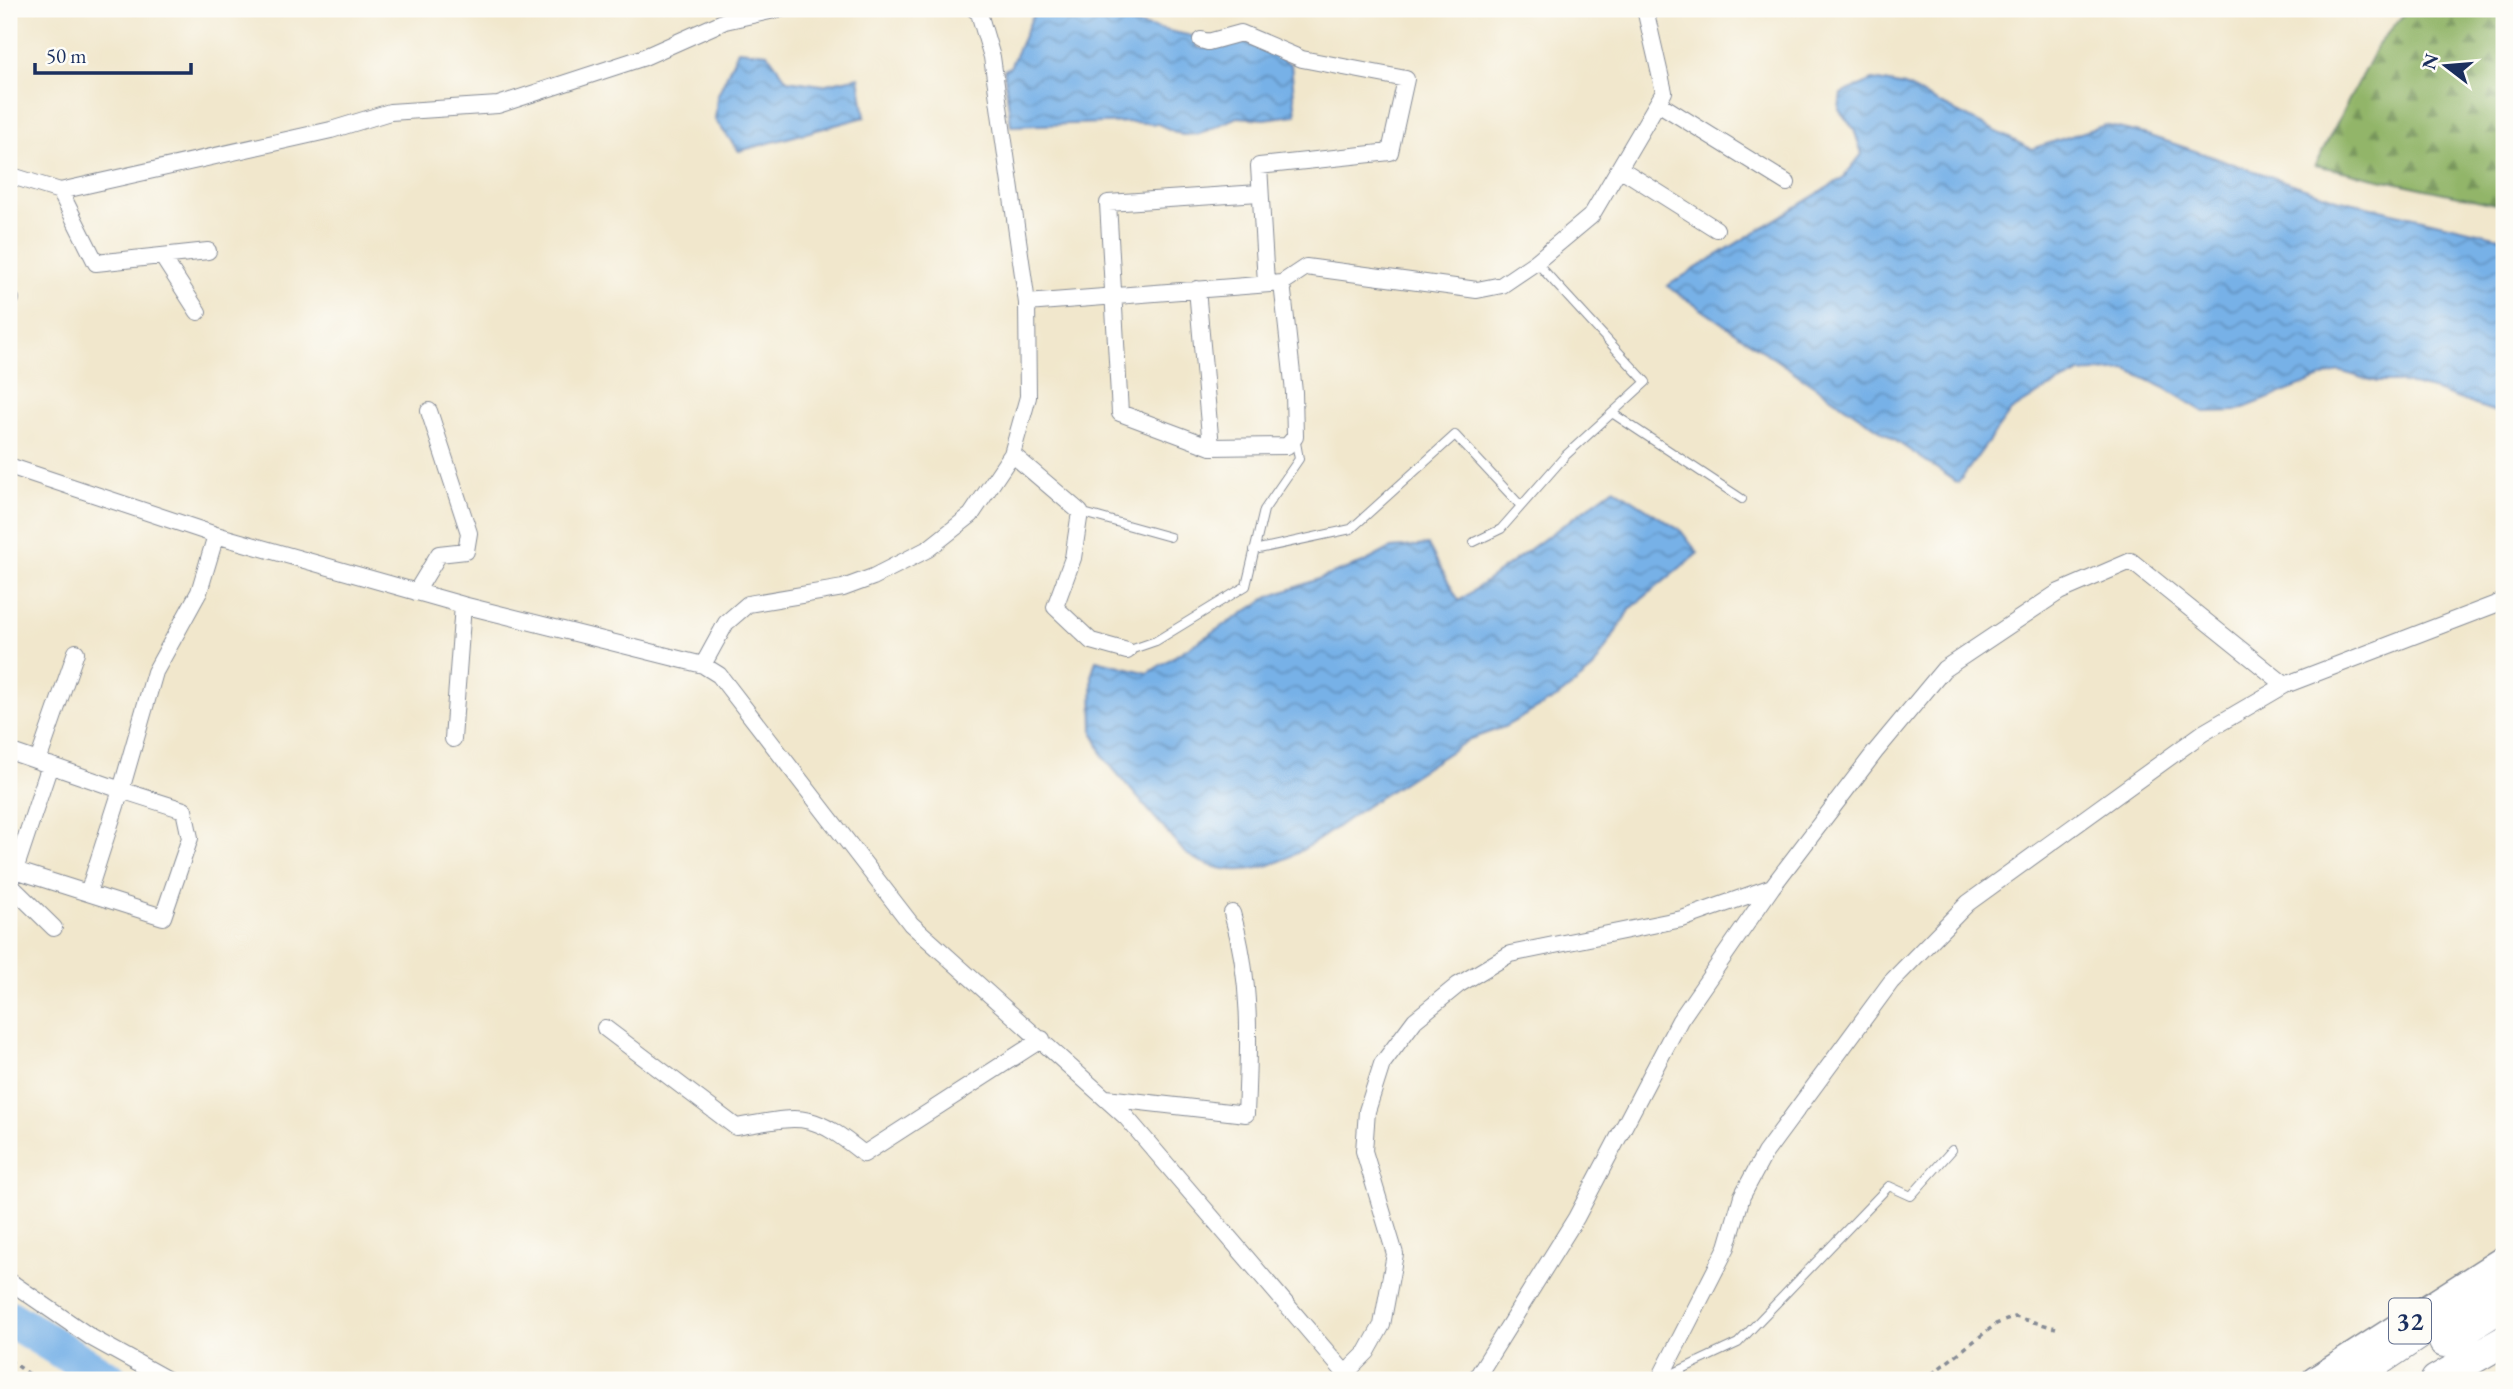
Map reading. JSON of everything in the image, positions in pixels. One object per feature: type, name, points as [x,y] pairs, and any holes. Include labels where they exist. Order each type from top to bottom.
[{"type":"highway","points":[[2350,1380],[2504,1277]]},
{"type":"highway","points":[[2373,1380],[2431,1350],[2504,1305]]},
{"type":"highway","points":[[2436,1380],[2504,1341]]},
{"type":"highway","points":[[2463,1380],[2504,1360]]},
{"type":"main road","name":"32","points":[[2315,1380],[2504,1259]]},
{"type":"main road","name":"32","points":[[2450,1380],[2504,1350]]},
{"type":"street","points":[[9,175],[60,191],[331,130],[390,112],[498,105],[642,58],[725,21],[774,9]]},
{"type":"street","points":[[703,665],[726,622],[748,604],[843,588],[873,577],[928,549],[971,515],[1012,454],[1028,397],[1027,303],[992,57],[979,13],[974,9]]},
{"type":"street","points":[[1027,303],[1274,283],[1306,267],[1477,290],[1502,285],[1536,262],[1591,216],[1664,92],[1645,9]]},
{"type":"street","points":[[1200,40],[1208,41],[1241,33],[1302,59],[1406,79],[1391,152],[1259,166],[1259,193],[1294,392],[1295,437],[1287,446],[1211,447],[1120,413],[1108,203],[1259,193]]},
{"type":"street","points":[[1658,103],[1787,183]]},
{"type":"street","points":[[1621,169],[1716,229]]},
{"type":"street","points":[[60,191],[96,263],[208,251]]},
{"type":"street","points":[[162,256],[198,312]]},
{"type":"street","points":[[1197,289],[1211,447]]},
{"type":"street","points":[[416,592],[439,554],[466,551],[469,533],[429,411]]},
{"type":"street","points":[[1012,454],[1080,512],[1073,558],[1055,607],[1091,641],[1127,651]]},
{"type":"street","points":[[9,467],[216,535],[463,605],[703,665],[719,675],[911,924],[1126,1117],[1348,1377],[1367,1352],[1382,1325],[1395,1254],[1364,1151],[1367,1111],[1382,1064],[1415,1020],[1458,985],[1510,954],[1682,919],[1772,887]]},
{"type":"street","points":[[88,893],[155,673],[199,592],[216,535]]},
{"type":"street","points":[[1477,1380],[1576,1218],[1680,1020],[1772,887],[1875,752],[1944,669],[2059,592],[2131,561],[2285,685]]},
{"type":"street","points":[[1660,1380],[1727,1247],[1742,1196],[1765,1153],[1891,982],[1968,903],[2203,733],[2285,685],[2504,601]]},
{"type":"street","points":[[453,739],[463,605]]},
{"type":"street","points":[[54,928],[10,884],[76,652]]},
{"type":"street","points":[[9,751],[184,810],[190,838],[163,917],[15,870]]},
{"type":"street","points":[[1106,1098],[1246,1114],[1250,1014],[1243,950],[1232,913]]},
{"type":"street","points":[[605,1028],[736,1128],[787,1119],[810,1119],[830,1127],[864,1154],[1042,1039]]},
{"type":"street","points":[[9,1281],[92,1338],[169,1380]]},
{"type":"lane","points":[[1474,542],[1501,529],[1566,455],[1646,382],[1536,262]]},
{"type":"lane","points":[[1612,413],[1742,499]]},
{"type":"lane","points":[[1254,550],[1351,529],[1455,435],[1521,506]]},
{"type":"lane","points":[[1127,651],[1156,640],[1246,586],[1264,510],[1299,459],[1295,437]]},
{"type":"lane","points":[[1080,512],[1170,537]]},
{"type":"lane","points":[[1660,1380],[1738,1343],[1889,1186],[1911,1196],[1952,1150]]},
{"type":"path","points":[[1924,1380],[1996,1324],[2015,1317],[2056,1328]]},
{"type":"path","points":[[9,1360],[38,1380]]},
{"type":"green space","points":[[2408,9],[2504,9],[2504,206],[2315,165],[2377,46]]},
{"type":"water","points":[[1036,9],[1087,9],[1104,17],[1197,37],[1196,47],[1202,48],[1234,41],[1253,44],[1291,64],[1296,115],[1264,119],[1237,117],[1199,134],[1182,135],[1158,124],[1133,122],[1011,126],[1004,70],[1010,67]]},
{"type":"water","points":[[738,50],[767,53],[787,80],[822,85],[859,77],[865,117],[739,151],[715,120],[717,97]]},
{"type":"water","points":[[1873,80],[1905,86],[2031,149],[2105,125],[2148,135],[2337,199],[2504,238],[2504,415],[2433,390],[2399,382],[2377,382],[2339,371],[2236,411],[2204,412],[2165,388],[2127,370],[2080,373],[2011,411],[1958,483],[1667,286],[1843,178],[1862,154],[1854,129],[1839,110],[1841,94]]},
{"type":"water","points":[[1614,488],[1681,531],[1698,553],[1630,609],[1592,670],[1558,697],[1504,727],[1470,739],[1306,848],[1260,868],[1236,870],[1211,866],[1185,853],[1104,758],[1093,732],[1092,673],[1096,660],[1148,673],[1269,597],[1363,563],[1391,548],[1428,545],[1459,601]]},
{"type":"waterway","points":[[9,1318],[110,1380]]}]
